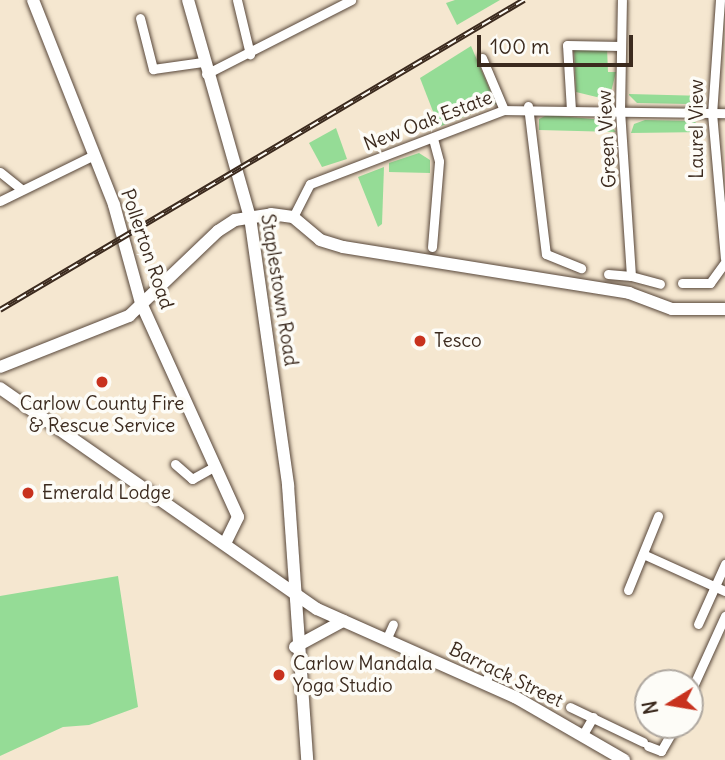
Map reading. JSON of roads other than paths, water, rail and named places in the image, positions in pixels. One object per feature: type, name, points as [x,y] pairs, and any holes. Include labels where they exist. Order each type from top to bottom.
[{"type":"main road","name":"Pollerton Road","points":[[33,0],[92,156],[141,303],[238,517],[225,544]]},
{"type":"main road","name":"Staplestown Road","points":[[188,0],[205,68],[250,217],[283,436],[295,647],[307,760]]},
{"type":"main road","points":[[0,367],[97,331],[141,303],[218,231],[250,217],[293,217],[320,240],[343,247],[629,293],[671,309],[725,309]]},
{"type":"main road","name":"Barrack Street","points":[[0,388],[293,594],[386,640],[488,678],[624,760]]},
{"type":"main road","points":[[295,647],[344,621]]},
{"type":"street","points":[[237,0],[250,54]]},
{"type":"street","points":[[140,18],[153,69],[205,68],[250,54],[351,0]]},
{"type":"street","name":"Green View","points":[[622,0],[621,111],[631,276]]},
{"type":"street","name":"Laurel View","points":[[682,284],[710,283],[725,260],[712,113],[720,0]]},
{"type":"street","points":[[571,110],[567,45],[621,46]]},
{"type":"street","points":[[482,58],[504,110]]},
{"type":"street","points":[[528,106],[546,254],[581,268]]},
{"type":"street","name":"New Oak Estate","points":[[293,217],[310,184],[504,110],[528,106],[571,110],[725,113]]},
{"type":"street","points":[[432,247],[439,161],[433,139]]},
{"type":"street","points":[[0,201],[20,188],[92,156]]},
{"type":"street","points":[[0,172],[20,188]]},
{"type":"street","points":[[608,274],[631,276],[660,284]]},
{"type":"street","points":[[175,464],[192,479],[215,466]]},
{"type":"street","points":[[628,590],[658,516]]},
{"type":"street","points":[[643,554],[725,591]]},
{"type":"street","points":[[698,624],[725,564]]},
{"type":"street","points":[[701,669],[725,615]]},
{"type":"street","points":[[386,640],[393,624]]},
{"type":"street","points":[[570,707],[634,738]]},
{"type":"street","points":[[582,736],[593,718]]},
{"type":"street","points":[[636,739],[661,751],[668,739]]},
{"type":"railway","points":[[0,310],[524,0]]},
{"type":"place","name":"Tesco","points":[[420,341]]},
{"type":"place","name":"Carlow County Fire & Rescue Service","points":[[102,382]]},
{"type":"place","name":"Emerald Lodge","points":[[28,493]]},
{"type":"place","name":"Carlow Mandala Yoga Studio","points":[[279,675]]}]
